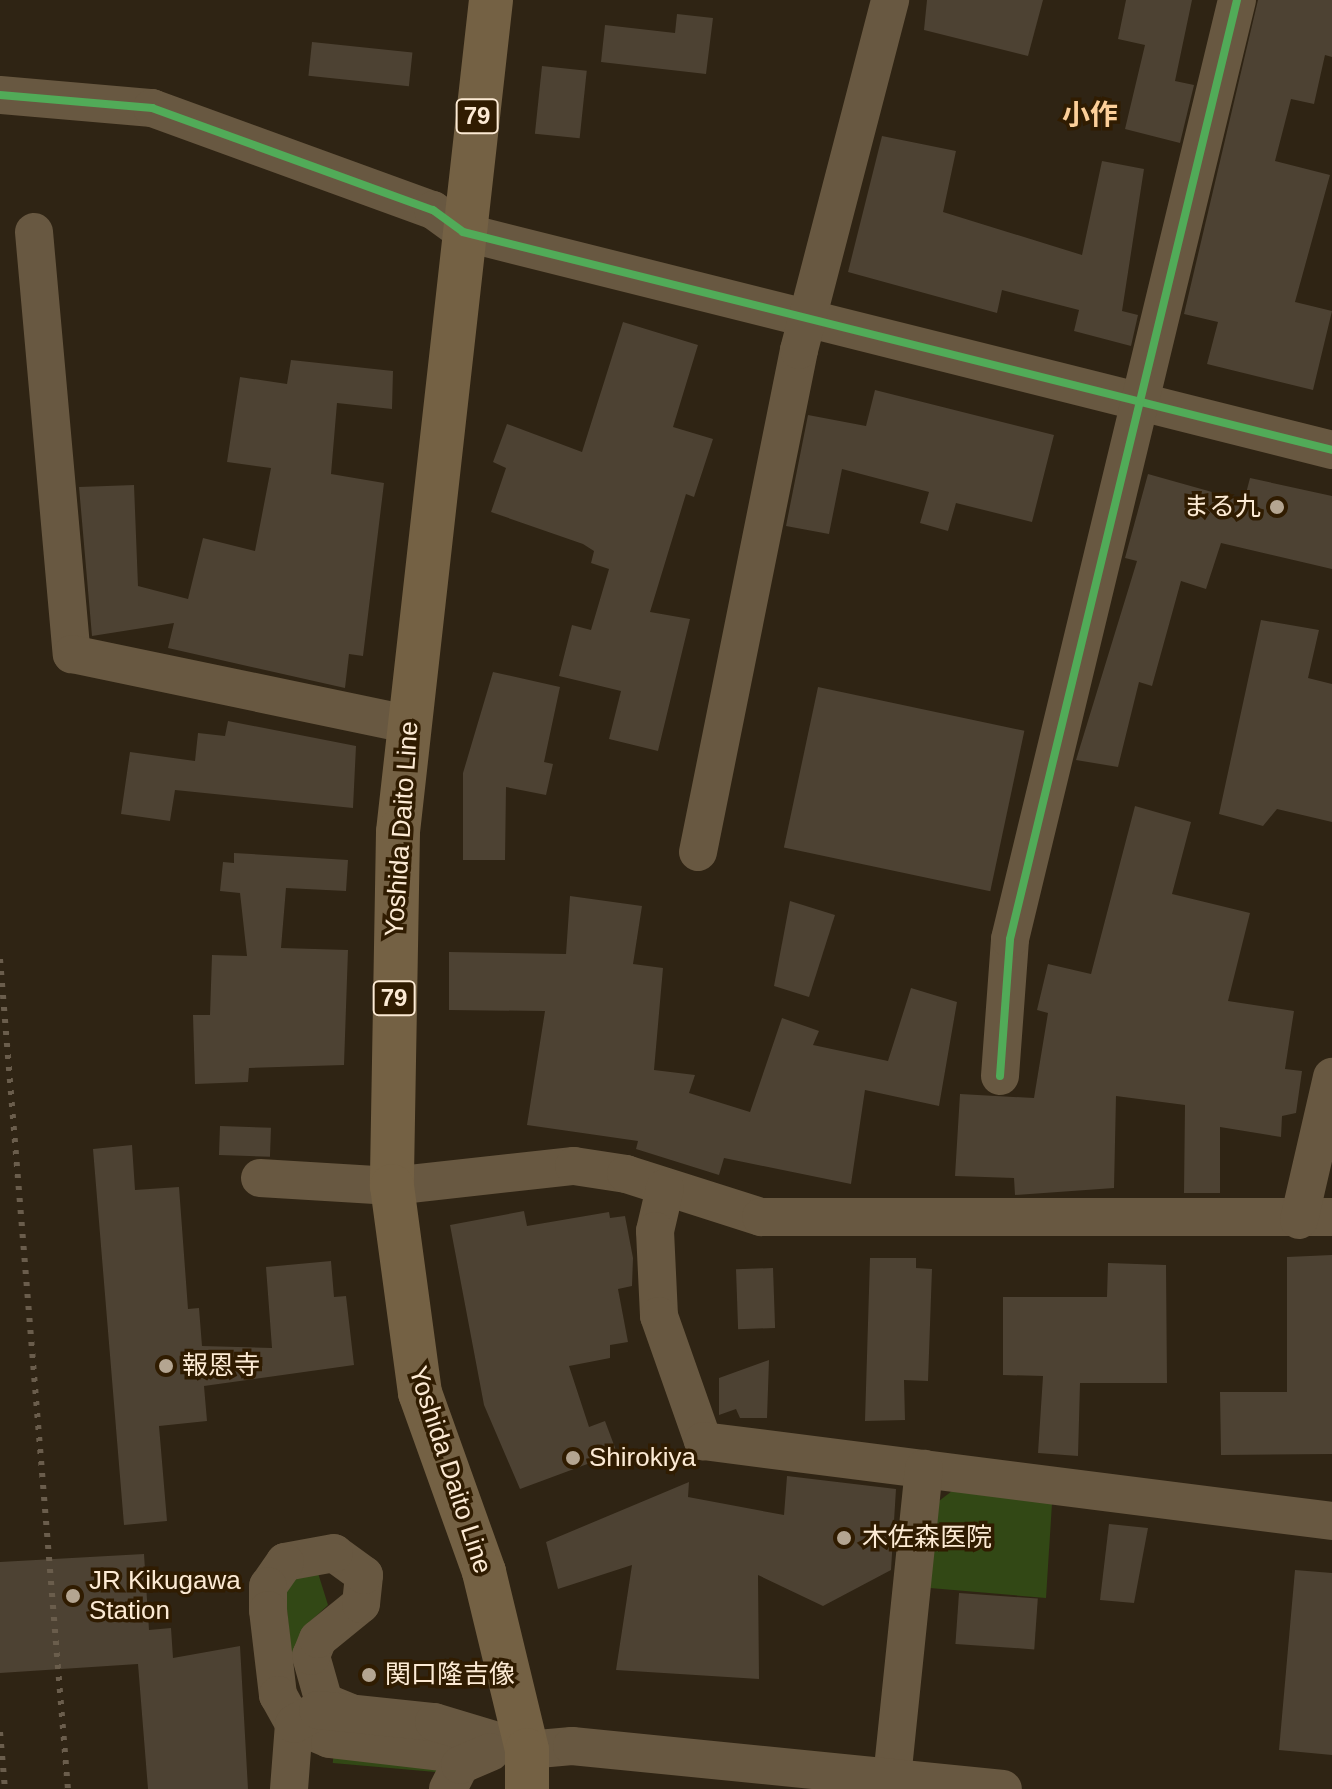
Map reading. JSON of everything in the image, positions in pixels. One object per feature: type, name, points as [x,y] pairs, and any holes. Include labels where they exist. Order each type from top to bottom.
[{"type":"main road","name":"Yoshida Daito Line","points":[[491,0],[398,832],[392,1186],[420,1393],[484,1572],[527,1770]]},
{"type":"street","points":[[698,852],[808,316],[890,0]]},
{"type":"street","points":[[1000,1076],[1005,962],[1237,0]]},
{"type":"street","points":[[0,95],[152,108],[433,210],[463,232],[1139,398],[1332,450]]},
{"type":"street","points":[[34,232],[72,654],[408,724]]},
{"type":"street","points":[[260,1178],[392,1186],[574,1166],[665,1188],[761,1217],[1316,1218],[1332,1077]]},
{"type":"street","points":[[665,1188],[655,1231],[659,1316],[703,1441],[1332,1521]]},
{"type":"street","points":[[892,1778],[924,1469]]},
{"type":"street","points":[[289,1789],[294,1724],[278,1695],[268,1586],[285,1562],[305,1555],[343,1555],[364,1575],[361,1604],[318,1639],[311,1656],[324,1702],[349,1712]]},
{"type":"street","points":[[294,1724],[318,1710],[434,1722],[527,1770]]},
{"type":"street","points":[[294,1724],[329,1739],[475,1756],[527,1770],[572,1746],[841,1781],[892,1778],[1003,1789]]},
{"type":"street","points":[[448,1789],[475,1756]]},
{"type":"green space","points":[[952,1491],[1052,1503],[1046,1598],[930,1588],[939,1501]]},
{"type":"green space","points":[[318,1573],[328,1605],[302,1629],[292,1659],[284,1581]]},
{"type":"green space","points":[[334,1749],[440,1758],[438,1772],[333,1763]]},
{"type":"building","points":[[927,0],[1043,0],[1028,56],[924,30]]},
{"type":"building","points":[[1126,0],[1192,0],[1175,81],[1194,85],[1180,143],[1125,129],[1145,45],[1118,39]]},
{"type":"building","points":[[1258,0],[1332,0],[1332,57],[1325,55],[1314,104],[1291,99],[1275,161],[1330,175],[1295,302],[1332,311],[1313,390],[1207,364],[1218,322],[1184,314]]},
{"type":"building","points":[[677,14],[713,18],[706,74],[601,62],[605,25],[675,33]]},
{"type":"building","points":[[312,42],[412,53],[409,86],[308,76]]},
{"type":"building","points":[[542,66],[587,71],[580,138],[535,134]]},
{"type":"building","points":[[882,136],[956,151],[943,212],[1082,255],[1102,161],[1144,169],[1122,311],[1138,315],[1131,346],[1074,331],[1079,310],[1002,290],[997,313],[848,272]]},
{"type":"building","points":[[623,322],[698,345],[673,427],[713,439],[694,497],[686,494],[650,612],[690,619],[658,751],[609,739],[621,691],[559,676],[572,625],[591,630],[609,569],[591,563],[594,551],[583,544],[491,512],[506,468],[493,462],[507,424],[582,452]]},
{"type":"building","points":[[291,360],[393,371],[392,409],[337,403],[331,474],[384,483],[363,656],[349,654],[345,688],[168,648],[174,623],[92,636],[79,487],[134,485],[138,586],[188,599],[203,538],[255,551],[271,468],[227,462],[240,377],[287,384]]},
{"type":"building","points":[[875,390],[1054,435],[1032,522],[956,503],[948,531],[920,523],[929,492],[842,469],[829,534],[786,526],[808,415],[866,426]]},
{"type":"building","points":[[1148,474],[1244,501],[1250,478],[1332,496],[1332,569],[1221,543],[1206,589],[1181,581],[1152,686],[1139,682],[1118,767],[1076,760],[1137,561],[1125,558]]},
{"type":"building","points":[[1261,620],[1319,630],[1308,678],[1332,684],[1332,822],[1277,809],[1263,826],[1219,814]]},
{"type":"building","points":[[493,672],[560,687],[544,762],[553,764],[546,795],[506,787],[505,860],[463,860],[463,773]]},
{"type":"building","points":[[818,687],[1024,731],[990,891],[784,847]]},
{"type":"building","points":[[228,721],[356,746],[353,808],[175,790],[170,821],[121,814],[130,752],[195,761],[198,733],[225,736]]},
{"type":"building","points":[[1135,806],[1191,822],[1172,894],[1250,913],[1228,1001],[1294,1011],[1285,1069],[1302,1071],[1296,1113],[1282,1116],[1281,1137],[1220,1127],[1220,1193],[1184,1193],[1185,1105],[1116,1096],[1114,1188],[1015,1195],[1014,1178],[955,1176],[960,1094],[1034,1098],[1048,1013],[1037,1010],[1048,964],[1091,974]]},
{"type":"building","points":[[234,853],[348,860],[346,891],[286,888],[281,948],[348,950],[344,1065],[249,1068],[248,1082],[195,1084],[193,1015],[210,1015],[212,955],[247,956],[240,893],[220,891],[223,862],[234,863]]},
{"type":"building","points":[[570,896],[642,906],[633,964],[663,968],[654,1070],[695,1075],[689,1093],[750,1112],[782,1018],[819,1031],[813,1045],[888,1061],[911,988],[957,1002],[939,1106],[865,1090],[851,1184],[724,1158],[719,1175],[636,1149],[638,1141],[527,1125],[545,1011],[449,1010],[449,952],[566,954]]},
{"type":"building","points":[[790,901],[835,915],[809,997],[774,986]]},
{"type":"building","points":[[220,1126],[271,1128],[270,1157],[219,1155]]},
{"type":"building","points":[[132,1145],[135,1190],[179,1187],[188,1309],[199,1308],[202,1346],[272,1348],[266,1267],[331,1261],[334,1297],[346,1296],[354,1365],[204,1386],[207,1421],[159,1426],[167,1521],[124,1525],[93,1149]]},
{"type":"building","points":[[524,1211],[527,1226],[609,1212],[610,1218],[625,1216],[633,1258],[632,1286],[618,1289],[628,1342],[610,1345],[610,1358],[569,1366],[589,1427],[605,1421],[617,1453],[520,1489],[484,1405],[450,1225]]},
{"type":"building","points":[[1332,1255],[1332,1454],[1221,1455],[1220,1392],[1287,1392],[1287,1257]]},
{"type":"building","points":[[870,1258],[916,1258],[916,1268],[932,1269],[928,1381],[904,1380],[905,1420],[865,1421]]},
{"type":"building","points":[[1108,1263],[1166,1265],[1167,1383],[1080,1383],[1078,1456],[1038,1453],[1043,1376],[1003,1375],[1003,1297],[1107,1297]]},
{"type":"building","points":[[773,1268],[775,1328],[738,1329],[736,1269]]},
{"type":"building","points":[[769,1360],[767,1418],[740,1418],[736,1409],[719,1415],[719,1378]]},
{"type":"building","points":[[787,1476],[896,1489],[891,1570],[823,1606],[758,1575],[759,1679],[616,1670],[632,1565],[558,1589],[546,1542],[689,1482],[688,1497],[784,1515]]},
{"type":"building","points":[[1109,1524],[1148,1528],[1134,1603],[1100,1600]]},
{"type":"building","points":[[144,1554],[149,1630],[171,1628],[173,1658],[240,1646],[248,1789],[148,1789],[138,1664],[0,1673],[0,1562]]},
{"type":"building","points":[[1295,1570],[1332,1573],[1332,1755],[1279,1750]]},
{"type":"building","points":[[959,1593],[1038,1599],[1034,1649],[955,1644]]},
{"type":"railway","points":[[0,959],[68,1789]]},
{"type":"railway","points":[[0,1732],[5,1789]]},
{"type":"cycle path","points":[[1000,1076],[1010,939],[1237,0]]},
{"type":"cycle path","points":[[0,95],[152,108],[433,210],[463,232],[1332,450]]},
{"type":"place","name":"まる九","points":[[1277,507]]},
{"type":"place","name":"報恩寺","points":[[166,1366]]},
{"type":"place","name":"Shirokiya","points":[[573,1458]]},
{"type":"place","name":"木佐森医院","points":[[844,1538]]},
{"type":"place","name":"JR Kikugawa Station","points":[[73,1596]]},
{"type":"place","name":"関口隆吉像","points":[[369,1675]]},
{"type":"district","name":"小作","points":[[1090,115]]}]
